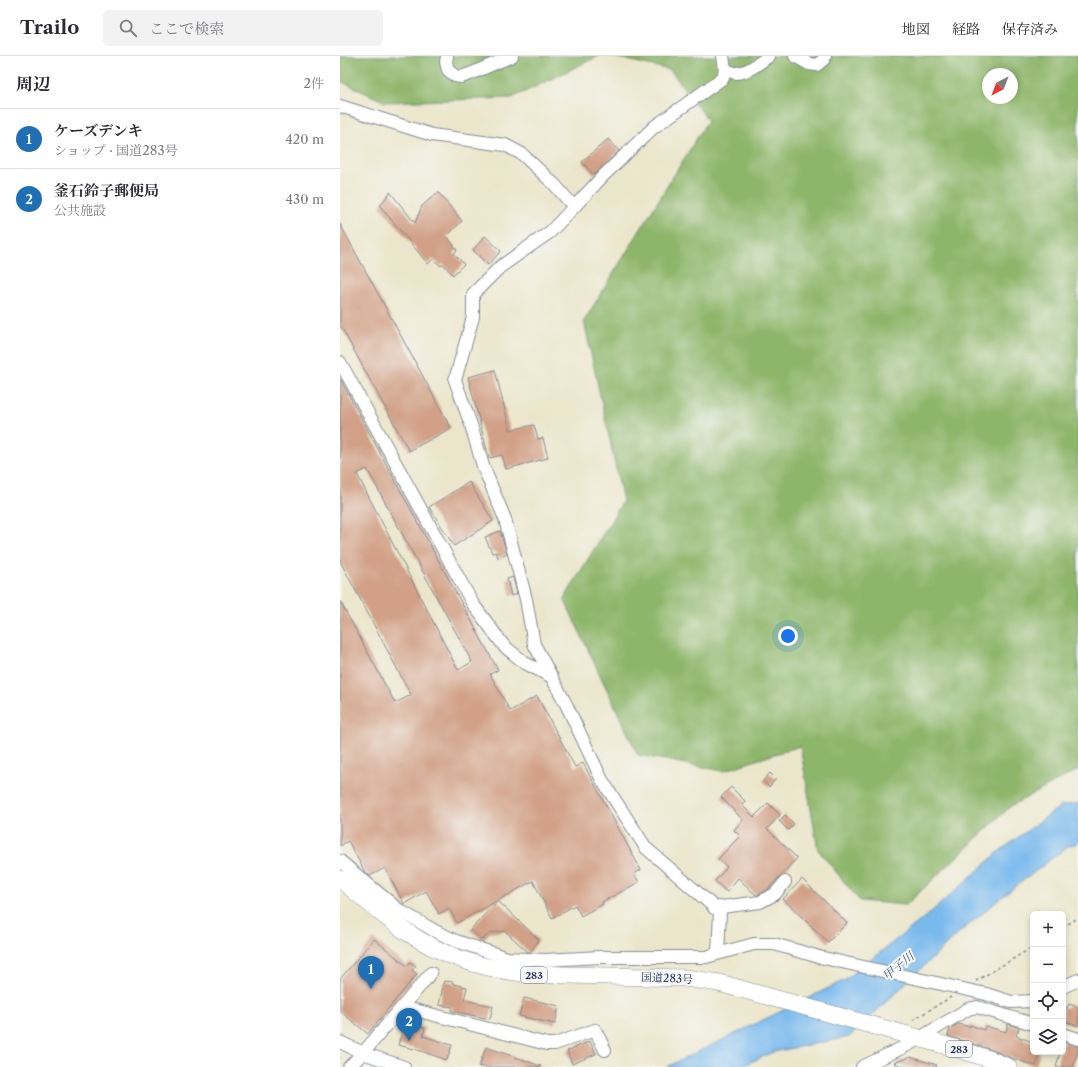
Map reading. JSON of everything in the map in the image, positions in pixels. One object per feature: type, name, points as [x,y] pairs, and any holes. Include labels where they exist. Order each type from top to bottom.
[{"type":"highway","name":"国道283号","points":[[340,879],[408,933],[442,952],[483,966],[507,972],[530,974],[685,978],[719,984],[750,996],[909,1040],[962,1050],[1008,1067]]},
{"type":"highway","name":"国道283号","points":[[340,890],[408,944],[441,961],[485,976],[511,981],[537,983],[692,987],[716,992],[750,996]]},
{"type":"highway","name":"国道283号","points":[[909,1040],[985,1067]]},
{"type":"street","points":[[448,56],[446,62],[448,70],[455,76],[461,77],[512,56]]},
{"type":"street","points":[[718,954],[720,912],[646,848],[602,780],[566,704],[534,644],[526,599],[505,519],[483,466],[471,425],[455,380],[473,317],[474,294],[500,267],[550,232],[603,176],[654,128],[723,78],[725,69],[723,56]]},
{"type":"street","points":[[725,69],[732,73],[747,71],[769,56]]},
{"type":"street","points":[[795,56],[810,64],[817,65],[824,59],[825,56]]},
{"type":"street","points":[[340,106],[432,134],[505,146],[522,154],[555,185],[574,207]]},
{"type":"street","points":[[340,362],[473,604],[504,646],[525,663],[552,677]]},
{"type":"street","points":[[340,861],[399,910],[435,931],[456,941],[507,958],[546,960],[601,957],[706,956],[754,944],[774,944],[819,957],[986,994],[1011,1002],[1030,1000]]},
{"type":"street","points":[[714,908],[760,902],[775,894],[785,882]]},
{"type":"street","points":[[349,1067],[364,1053],[431,973]]},
{"type":"street","points":[[1066,986],[1078,980]]},
{"type":"street","points":[[403,1007],[547,1044],[555,1044],[595,1030],[605,1050]]},
{"type":"street","points":[[862,1067],[968,1009],[977,1007],[1030,1023]]},
{"type":"street","points":[[1066,1035],[1078,1039]]},
{"type":"street","points":[[340,1042],[364,1053],[404,1067]]},
{"type":"path","points":[[1066,926],[1078,918]]},
{"type":"green space","points":[[340,56],[599,56],[512,98],[385,102],[340,81]]},
{"type":"green space","points":[[610,56],[1078,56],[1078,770],[1011,806],[906,905],[860,901],[818,850],[800,746],[723,771],[638,755],[564,599],[623,501],[584,321],[708,120],[670,70]]},
{"type":"water","name":"甲子川","points":[[1078,803],[1078,843],[1068,846],[1007,893],[960,932],[849,1037],[773,1052],[740,1067],[667,1067],[845,980],[929,914],[1001,850],[1061,806]]},
{"type":"building","points":[[608,139],[619,151],[594,175],[582,162]]},
{"type":"building","points":[[390,192],[415,223],[422,206],[438,192],[462,221],[447,236],[457,250],[454,254],[464,264],[453,275],[443,264],[441,266],[433,259],[428,264],[380,206]]},
{"type":"building","points":[[340,224],[451,428],[409,451],[340,325]]},
{"type":"building","points":[[485,236],[501,251],[488,265],[473,250]]},
{"type":"building","points":[[495,370],[510,430],[534,425],[538,439],[543,438],[548,458],[506,469],[502,455],[489,458],[468,377]]},
{"type":"building","points":[[340,379],[498,670],[490,674],[510,711],[537,696],[575,767],[583,763],[641,870],[634,874],[639,882],[602,902],[603,904],[581,916],[575,905],[552,918],[533,881],[457,923],[449,908],[439,914],[426,891],[404,904],[385,868],[370,876],[365,872],[348,841],[340,846],[340,601],[395,703],[411,695],[340,561]],"holes":[[[367,469],[472,662],[458,670],[357,474]]]},
{"type":"building","points":[[469,482],[493,521],[454,546],[429,507]]},
{"type":"building","points":[[500,531],[507,554],[498,558],[496,552],[492,553],[485,537]]},
{"type":"building","points":[[513,577],[517,594],[511,596],[507,579]]},
{"type":"building","points":[[770,773],[776,779],[769,787],[763,781]]},
{"type":"building","points":[[731,787],[745,801],[742,805],[754,817],[768,803],[780,815],[767,829],[797,858],[766,891],[758,895],[756,895],[738,878],[727,892],[715,881],[727,867],[718,859],[740,836],[734,830],[743,820],[721,797]]},
{"type":"building","points":[[785,815],[794,824],[788,830],[779,821]]},
{"type":"building","points":[[802,879],[847,923],[828,942],[783,899]]},
{"type":"building","points":[[498,901],[539,940],[530,952],[528,952],[505,931],[490,933],[482,940],[470,930]]},
{"type":"building","points":[[374,939],[407,966],[410,962],[416,966],[412,970],[417,974],[368,1034],[340,1011],[340,979]]},
{"type":"building","points":[[444,981],[453,982],[453,984],[467,987],[464,1000],[493,1006],[490,1019],[452,1011],[453,1007],[439,1005]]},
{"type":"building","points":[[524,998],[559,1006],[555,1024],[519,1016]]},
{"type":"building","points":[[1069,1004],[1078,1007],[1078,1026],[1066,1022],[1067,1008]]},
{"type":"building","points":[[405,1023],[425,1028],[423,1036],[452,1045],[447,1060],[398,1045]]},
{"type":"building","points":[[958,1024],[970,1027],[970,1025],[984,1030],[985,1026],[1006,1032],[1008,1024],[1019,1028],[1016,1036],[1030,1041],[1030,1055],[1039,1055],[1036,1066],[948,1036],[950,1028]]},
{"type":"building","points":[[590,1041],[596,1054],[572,1064],[567,1051]]},
{"type":"building","points":[[1066,1043],[1078,1046],[1073,1067],[1056,1067],[1059,1055],[1066,1055]]},
{"type":"building","points":[[486,1047],[541,1066],[479,1067]]},
{"type":"building","points":[[910,1057],[937,1065],[936,1067],[905,1067],[894,1063]]},
{"type":"place","name":"ケーズデンキ","points":[[371,989]]},
{"type":"place","name":"釜石鈴子郵便局","points":[[409,1041]]}]
